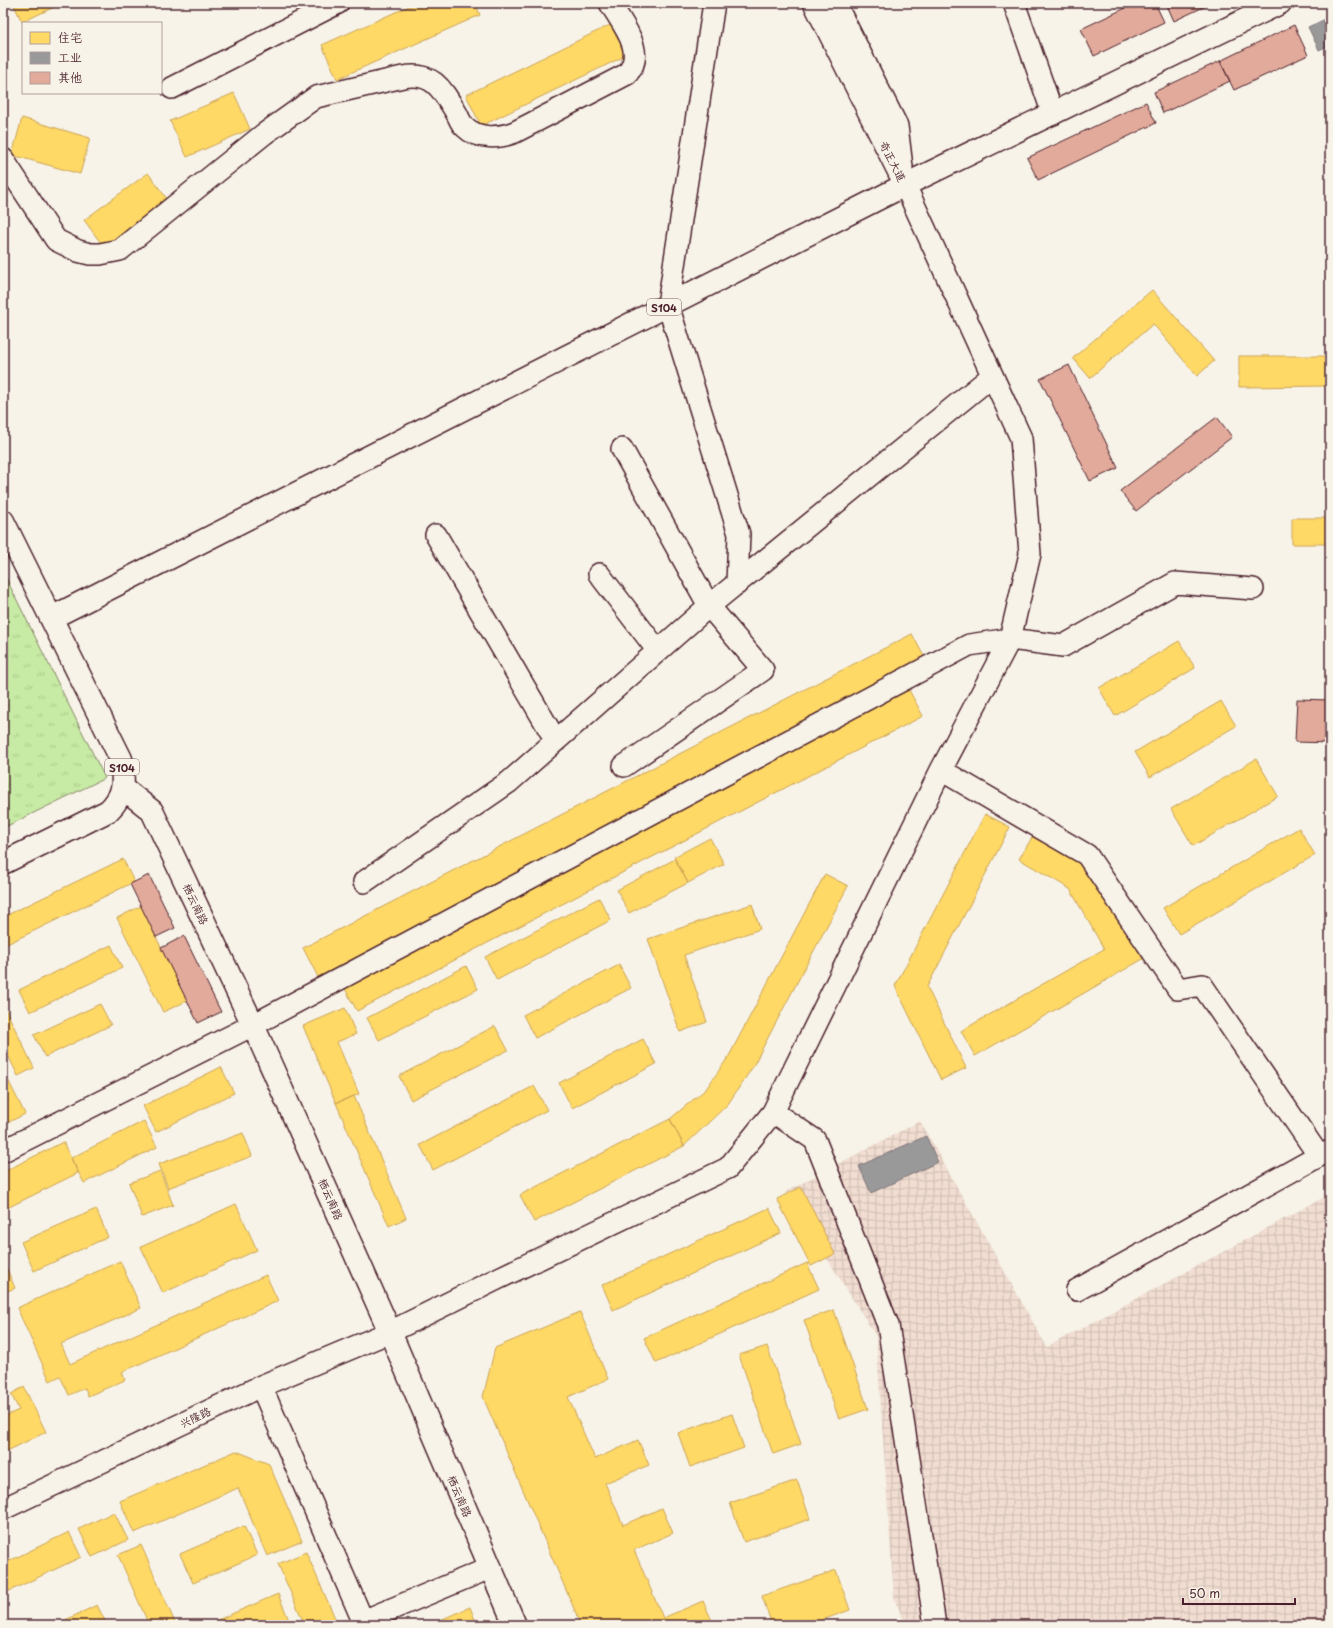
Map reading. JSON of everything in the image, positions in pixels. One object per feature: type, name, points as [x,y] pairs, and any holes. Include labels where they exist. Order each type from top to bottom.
[{"type":"main road","name":"S104","points":[[51,618],[905,185],[1280,3]]},
{"type":"main road","name":"S104","points":[[3,521],[121,759],[123,788],[118,801],[108,811],[3,863]]},
{"type":"main road","name":"栖云南路","points":[[123,788],[152,811],[253,1025],[390,1332],[515,1625]]},
{"type":"street","points":[[172,88],[338,3]]},
{"type":"street","points":[[3,159],[56,240],[66,247],[84,253],[100,254],[115,252],[120,250],[264,134],[316,97],[403,77],[416,76],[430,80],[441,88],[464,127],[472,132],[490,137],[503,136],[515,132],[627,74],[631,69],[635,56],[633,45],[610,3]]},
{"type":"street","points":[[714,3],[668,305],[740,534],[737,584]]},
{"type":"street","name":"奇正大道","points":[[814,3],[905,185]]},
{"type":"street","name":"奇正大道","points":[[835,3],[896,126],[905,185]]},
{"type":"street","points":[[1014,3],[1053,114]]},
{"type":"street","name":"兴隆路","points":[[3,1509],[261,1386],[390,1332],[728,1168],[773,1112],[941,770],[1010,639],[1030,554],[1020,438],[905,185]]},
{"type":"street","points":[[364,882],[509,782],[709,606],[992,376]]},
{"type":"street","points":[[622,449],[709,606],[763,670],[624,766]]},
{"type":"street","points":[[436,535],[556,741]]},
{"type":"street","points":[[599,574],[658,651]]},
{"type":"street","points":[[3,1151],[253,1025],[969,645],[1010,639],[1063,646],[1175,583],[1253,589]]},
{"type":"street","points":[[941,770],[1088,855],[1178,989],[1202,985],[1324,1154],[1077,1290]]},
{"type":"street","points":[[773,1112],[815,1140],[888,1325],[935,1625]]},
{"type":"street","points":[[261,1386],[363,1621],[490,1568]]},
{"type":"shaded area","points":[[920,1121],[1047,1347],[1330,1194],[1330,1625],[906,1625],[894,1599],[876,1336],[785,1192]]},
{"type":"green space","points":[[3,572],[105,778],[3,828]]},
{"type":"building: 住宅","points":[[13,3],[63,3],[22,22]]},
{"type":"building: 住宅","points":[[416,3],[475,3],[480,15],[337,79],[322,45]]},
{"type":"building: 住宅","points":[[614,23],[629,54],[481,126],[466,95]]},
{"type":"building: 住宅","points":[[234,93],[250,129],[187,157],[170,121]]},
{"type":"building: 住宅","points":[[22,118],[90,138],[80,174],[12,155]]},
{"type":"building: 住宅","points":[[148,173],[170,203],[106,250],[84,220]]},
{"type":"building: 住宅","points":[[1152,290],[1214,361],[1197,376],[1153,324],[1090,378],[1073,358]]},
{"type":"building: 住宅","points":[[1239,356],[1330,356],[1330,386],[1239,387]]},
{"type":"building: 住宅","points":[[1292,518],[1330,518],[1330,544],[1292,544]]},
{"type":"building: 住宅","points":[[912,634],[927,662],[318,977],[303,948]]},
{"type":"building: 住宅","points":[[1179,641],[1195,668],[1115,716],[1099,688]]},
{"type":"building: 住宅","points":[[909,690],[923,716],[357,1011],[343,985]]},
{"type":"building: 住宅","points":[[1221,701],[1236,726],[1150,777],[1135,752]]},
{"type":"building: 住宅","points":[[1256,759],[1278,796],[1193,846],[1171,809]]},
{"type":"building: 住宅","points":[[985,814],[1010,827],[927,987],[966,1068],[941,1080],[895,986]]},
{"type":"building: 住宅","points":[[1299,828],[1315,855],[1179,934],[1163,908]]},
{"type":"building: 住宅","points":[[1033,836],[1092,870],[1143,959],[975,1056],[961,1031],[1104,949],[1070,889],[1019,859]]},
{"type":"building: 住宅","points":[[710,838],[724,864],[688,883],[674,857]]},
{"type":"building: 住宅","points":[[123,859],[134,882],[3,946],[3,917]]},
{"type":"building: 住宅","points":[[675,859],[688,883],[629,913],[617,890]]},
{"type":"building: 住宅","points":[[825,874],[848,886],[752,1068],[728,1104],[684,1146],[670,1119],[706,1089],[729,1056]]},
{"type":"building: 住宅","points":[[599,898],[611,920],[497,980],[485,957]]},
{"type":"building: 住宅","points":[[752,904],[760,929],[684,955],[707,1022],[680,1032],[648,939]]},
{"type":"building: 住宅","points":[[141,906],[187,1001],[163,1012],[117,918]]},
{"type":"building: 住宅","points":[[111,945],[122,968],[30,1012],[19,990]]},
{"type":"building: 住宅","points":[[619,965],[631,988],[535,1038],[523,1015]]},
{"type":"building: 住宅","points":[[466,966],[478,989],[379,1040],[367,1018]]},
{"type":"building: 住宅","points":[[3,1004],[34,1068],[18,1076],[3,1045]]},
{"type":"building: 住宅","points":[[100,1004],[111,1025],[45,1057],[34,1035]]},
{"type":"building: 住宅","points":[[345,1008],[356,1034],[337,1042],[359,1094],[336,1103],[303,1026]]},
{"type":"building: 住宅","points":[[495,1026],[508,1050],[411,1100],[399,1076]]},
{"type":"building: 住宅","points":[[643,1039],[656,1064],[572,1108],[559,1083]]},
{"type":"building: 住宅","points":[[221,1067],[234,1093],[156,1132],[143,1106]]},
{"type":"building: 住宅","points":[[3,1070],[25,1114],[3,1125]]},
{"type":"building: 住宅","points":[[534,1086],[547,1110],[433,1170],[420,1145]]},
{"type":"building: 住宅","points":[[354,1096],[406,1218],[389,1226],[336,1103]]},
{"type":"building: 住宅","points":[[670,1119],[684,1146],[534,1222],[520,1195]]},
{"type":"building: 住宅","points":[[144,1121],[157,1147],[84,1183],[71,1158]]},
{"type":"building: 住宅","points":[[243,1133],[252,1156],[168,1188],[159,1164]]},
{"type":"building: 住宅","points":[[63,1142],[78,1173],[3,1210],[3,1172]]},
{"type":"building: 住宅","points":[[160,1171],[173,1205],[142,1217],[129,1183]]},
{"type":"building: 住宅","points":[[801,1187],[835,1254],[811,1266],[777,1199]]},
{"type":"building: 住宅","points":[[236,1204],[257,1250],[163,1293],[141,1247]]},
{"type":"building: 住宅","points":[[769,1208],[781,1233],[613,1310],[602,1285]]},
{"type":"building: 住宅","points":[[96,1209],[108,1237],[34,1271],[21,1242]]},
{"type":"building: 住宅","points":[[3,1260],[15,1288],[3,1293]]},
{"type":"building: 住宅","points":[[120,1261],[141,1308],[61,1344],[70,1364],[266,1275],[278,1301],[122,1372],[125,1380],[88,1396],[85,1388],[69,1395],[60,1376],[50,1381],[17,1308]]},
{"type":"building: 住宅","points":[[807,1263],[819,1289],[656,1363],[644,1338]]},
{"type":"building: 住宅","points":[[834,1310],[868,1409],[839,1419],[804,1320]]},
{"type":"building: 住宅","points":[[580,1312],[608,1379],[568,1397],[595,1459],[638,1440],[649,1465],[605,1483],[623,1525],[662,1508],[673,1533],[634,1550],[663,1618],[703,1601],[714,1625],[581,1625],[483,1397],[495,1348]]},
{"type":"building: 住宅","points":[[767,1346],[801,1444],[773,1454],[739,1355]]},
{"type":"building: 住宅","points":[[24,1387],[46,1432],[3,1453],[3,1417],[19,1410],[11,1394]]},
{"type":"building: 住宅","points":[[732,1414],[744,1448],[690,1467],[678,1433]]},
{"type":"building: 住宅","points":[[236,1451],[269,1464],[302,1541],[267,1556],[238,1488],[134,1533],[120,1501]]},
{"type":"building: 住宅","points":[[797,1480],[810,1519],[744,1542],[730,1503]]},
{"type":"building: 住宅","points":[[114,1512],[128,1540],[92,1557],[79,1529]]},
{"type":"building: 住宅","points":[[244,1526],[257,1555],[193,1583],[180,1554]]},
{"type":"building: 住宅","points":[[69,1532],[81,1557],[3,1594],[3,1564]]},
{"type":"building: 住宅","points":[[141,1545],[176,1625],[149,1625],[118,1555]]},
{"type":"building: 住宅","points":[[306,1552],[338,1625],[305,1625],[278,1564]]},
{"type":"building: 住宅","points":[[836,1570],[850,1610],[808,1625],[772,1625],[762,1596]]},
{"type":"building: 住宅","points":[[278,1594],[291,1625],[206,1625]]},
{"type":"building: 住宅","points":[[97,1605],[107,1625],[55,1625]]},
{"type":"building: 住宅","points":[[470,1607],[477,1625],[429,1625]]},
{"type":"building: 工业","points":[[1330,17],[1330,45],[1319,50],[1308,27]]},
{"type":"building: 工业","points":[[926,1136],[938,1162],[871,1193],[859,1166]]},
{"type":"building: 其他","points":[[1136,3],[1155,3],[1164,22],[1094,56],[1081,29]]},
{"type":"building: 其他","points":[[1166,3],[1212,3],[1174,21]]},
{"type":"building: 其他","points":[[1294,25],[1308,55],[1234,90],[1220,61]]},
{"type":"building: 其他","points":[[1220,61],[1230,81],[1163,113],[1154,92]]},
{"type":"building: 其他","points":[[1146,102],[1156,123],[1038,180],[1027,158]]},
{"type":"building: 其他","points":[[1069,365],[1118,468],[1090,481],[1040,379]]},
{"type":"building: 其他","points":[[1217,417],[1232,437],[1136,511],[1120,491]]},
{"type":"building: 其他","points":[[1297,699],[1330,700],[1330,743],[1295,742]]},
{"type":"building: 其他","points":[[149,875],[175,928],[156,937],[130,884]]},
{"type":"building: 其他","points":[[184,936],[221,1012],[198,1023],[161,948]]}]
